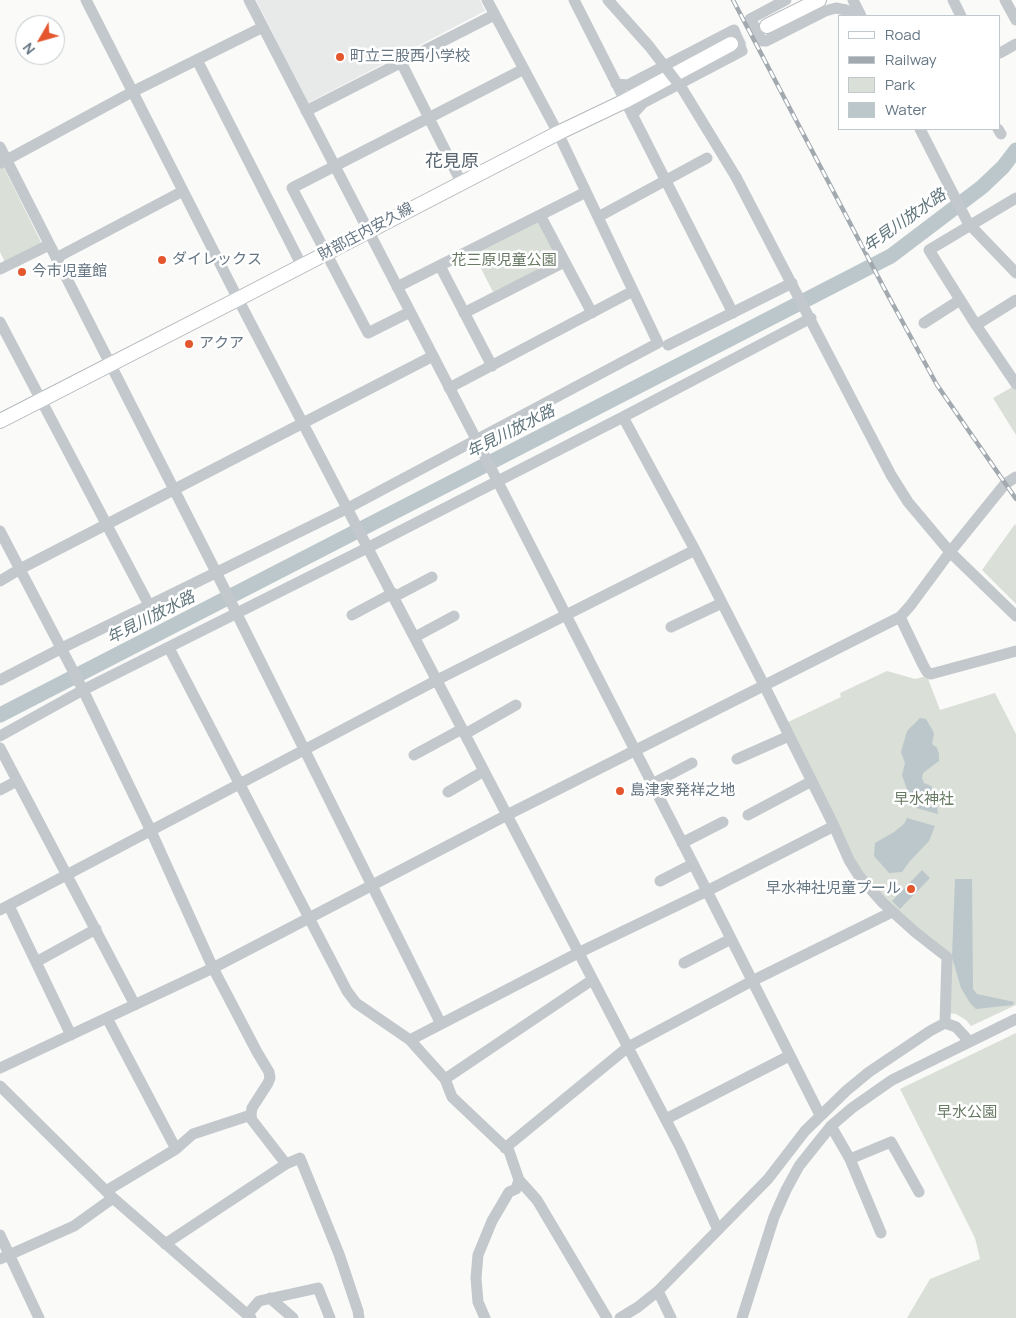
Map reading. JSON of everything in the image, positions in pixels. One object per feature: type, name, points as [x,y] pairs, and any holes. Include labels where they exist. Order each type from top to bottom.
[{"type":"main road","points":[[767,26],[819,0]]},
{"type":"main road","name":"財部庄内安久線","points":[[0,420],[558,133],[625,101],[731,44]]},
{"type":"street","points":[[86,0],[238,299],[666,1119],[718,1230]]},
{"type":"street","points":[[249,0],[450,388],[820,1115]]},
{"type":"street","points":[[0,680],[149,605],[218,576],[350,512],[478,444],[658,342],[558,133],[487,0]]},
{"type":"street","points":[[574,0],[733,313]]},
{"type":"street","points":[[608,0],[667,68],[706,125],[736,177],[811,318],[891,475],[908,502],[950,552],[1016,616]]},
{"type":"street","points":[[786,0],[750,19],[762,41],[766,41],[825,11],[836,8],[846,10],[849,15]]},
{"type":"street","points":[[853,0],[861,15]]},
{"type":"street","points":[[953,0],[960,15]]},
{"type":"street","points":[[1005,0],[1016,20]]},
{"type":"street","points":[[306,110],[494,15]]},
{"type":"street","points":[[3,161],[132,92],[264,27]]},
{"type":"street","points":[[616,84],[628,85],[734,30],[742,51],[643,103],[632,115]]},
{"type":"street","points":[[1001,52],[1016,44]]},
{"type":"street","points":[[198,60],[302,266]]},
{"type":"street","points":[[401,62],[462,182]]},
{"type":"street","points":[[410,312],[368,333],[292,188],[524,69]]},
{"type":"street","points":[[921,130],[970,225],[1016,273]]},
{"type":"street","points":[[0,147],[3,161],[56,258],[174,489],[441,1024]]},
{"type":"street","points":[[598,217],[707,158]]},
{"type":"street","points":[[56,258],[184,191]]},
{"type":"street","points":[[397,287],[586,192]]},
{"type":"street","points":[[1016,198],[929,250],[1016,384]]},
{"type":"street","points":[[540,215],[592,313]]},
{"type":"street","points":[[0,269],[49,245]]},
{"type":"street","points":[[464,312],[564,262]]},
{"type":"street","points":[[440,266],[492,366]]},
{"type":"street","points":[[668,345],[793,286]]},
{"type":"street","points":[[450,388],[633,291]]},
{"type":"street","points":[[924,323],[960,300]]},
{"type":"street","points":[[976,325],[1016,300]]},
{"type":"street","points":[[0,736],[83,690],[497,482],[811,318]]},
{"type":"street","points":[[0,322],[149,605]]},
{"type":"street","points":[[0,581],[106,524],[433,356]]},
{"type":"street","points":[[623,417],[695,550],[764,685],[849,860],[859,876],[892,912],[947,957],[945,1023]]},
{"type":"street","points":[[0,1068],[213,968],[507,815],[900,617],[1005,484],[1016,477]]},
{"type":"street","points":[[0,531],[62,648],[152,831],[213,968],[269,1072],[270,1078],[268,1083],[252,1108],[251,1115],[252,1120],[286,1164]]},
{"type":"street","points":[[71,1035],[36,962],[4,908],[437,680],[695,550]]},
{"type":"street","points":[[352,615],[432,577]]},
{"type":"street","points":[[671,627],[722,603]]},
{"type":"street","points":[[415,637],[454,616]]},
{"type":"street","points":[[900,617],[923,665],[927,672],[931,674],[1016,651]]},
{"type":"street","points":[[169,648],[347,991],[356,1002],[410,1040],[445,1080],[452,1097],[509,1151],[519,1180],[537,1200],[607,1318]]},
{"type":"street","points":[[414,755],[516,705]]},
{"type":"street","points":[[738,759],[789,736]]},
{"type":"street","points":[[0,748],[135,1005]]},
{"type":"street","points":[[652,784],[692,763]]},
{"type":"street","points":[[448,792],[484,771]]},
{"type":"street","points":[[0,790],[17,781]]},
{"type":"street","points":[[748,815],[812,781]]},
{"type":"street","points":[[682,843],[723,822]]},
{"type":"street","points":[[410,1040],[578,953],[707,891],[834,826]]},
{"type":"street","points":[[660,881],[693,864]]},
{"type":"street","points":[[505,1148],[628,1047],[752,981],[892,912]]},
{"type":"street","points":[[36,962],[96,929]]},
{"type":"street","points":[[684,963],[731,939]]},
{"type":"street","points":[[445,1080],[592,980]]},
{"type":"street","points":[[107,1018],[176,1150]]},
{"type":"street","points":[[742,1318],[774,1217],[786,1190],[799,1166],[832,1126],[852,1108],[892,1080],[1016,1019]]},
{"type":"street","points":[[620,1318],[658,1291],[768,1179],[805,1131],[820,1115],[869,1072],[945,1023],[956,1027],[969,1041]]},
{"type":"street","points":[[666,1119],[789,1056]]},
{"type":"street","points":[[0,1086],[110,1194],[249,1317],[259,1301],[318,1288],[330,1318]]},
{"type":"street","points":[[4,1257],[74,1226],[110,1194],[176,1150],[193,1134],[251,1115]]},
{"type":"street","points":[[832,1126],[850,1159],[881,1233]]},
{"type":"street","points":[[850,1159],[892,1142],[919,1192]]},
{"type":"street","points":[[165,1244],[286,1164],[300,1158],[339,1254],[359,1318]]},
{"type":"street","points":[[484,1318],[478,1302],[476,1278],[478,1255],[492,1221],[509,1192],[516,1189],[519,1180]]},
{"type":"street","points":[[0,1235],[4,1257],[40,1318]]},
{"type":"street","points":[[658,1291],[671,1318]]},
{"type":"street","points":[[270,1298],[293,1318]]},
{"type":"shaded area","name":"町立三股西小学校","points":[[256,0],[480,0],[485,11],[308,103]]},
{"type":"green space","points":[[3,166],[42,244],[5,262],[0,252],[0,168]]},
{"type":"green space","name":"花三原児童公園","points":[[537,216],[559,259],[493,292],[472,251]]},
{"type":"green space","points":[[1014,386],[1016,388],[1016,435],[993,398]]},
{"type":"green space","points":[[1015,524],[1016,526],[1016,604],[982,570]]},
{"type":"green space","name":"早水神社","points":[[887,671],[915,679],[927,676],[940,710],[995,693],[1016,734],[1016,1005],[971,1026],[966,1020],[956,1014],[948,1013],[950,961],[883,901],[847,851],[786,723],[841,697],[840,693]]},
{"type":"green space","name":"早水公園","points":[[1016,1033],[1016,1318],[907,1318],[930,1279],[980,1259],[975,1238],[900,1089]]},
{"type":"water","points":[[920,718],[926,719],[934,733],[932,744],[937,748],[939,754],[939,761],[923,773],[922,778],[924,783],[931,786],[936,797],[938,814],[909,806],[909,795],[902,775],[905,763],[901,752],[907,731]]},
{"type":"water","points":[[907,818],[935,826],[929,841],[902,872],[889,873],[874,856],[875,843],[894,832],[904,824]]},
{"type":"water","name":"早水神社児童プール","points":[[922,870],[930,878],[900,909],[892,901]]},
{"type":"water","points":[[955,879],[972,879],[973,989],[977,994],[1014,1002],[1013,1005],[976,1009],[961,988],[952,957]]},
{"type":"waterway","name":"年見川放水路","points":[[0,715],[891,256],[982,187],[1003,167],[1016,150]]},
{"type":"tunnel","points":[[731,44],[766,26]]},
{"type":"railway","points":[[733,0],[937,385],[1016,499]]},
{"type":"place","name":"町立三股西小学校","points":[[340,57]]},
{"type":"place","name":"ダイレックス","points":[[162,260]]},
{"type":"place","name":"今市児童館","points":[[22,272]]},
{"type":"place","name":"アクア","points":[[189,344]]},
{"type":"place","name":"島津家発祥之地","points":[[620,791]]},
{"type":"place","name":"早水神社児童プール","points":[[911,889]]},
{"type":"district","name":"花見原","points":[[452,162]]}]
